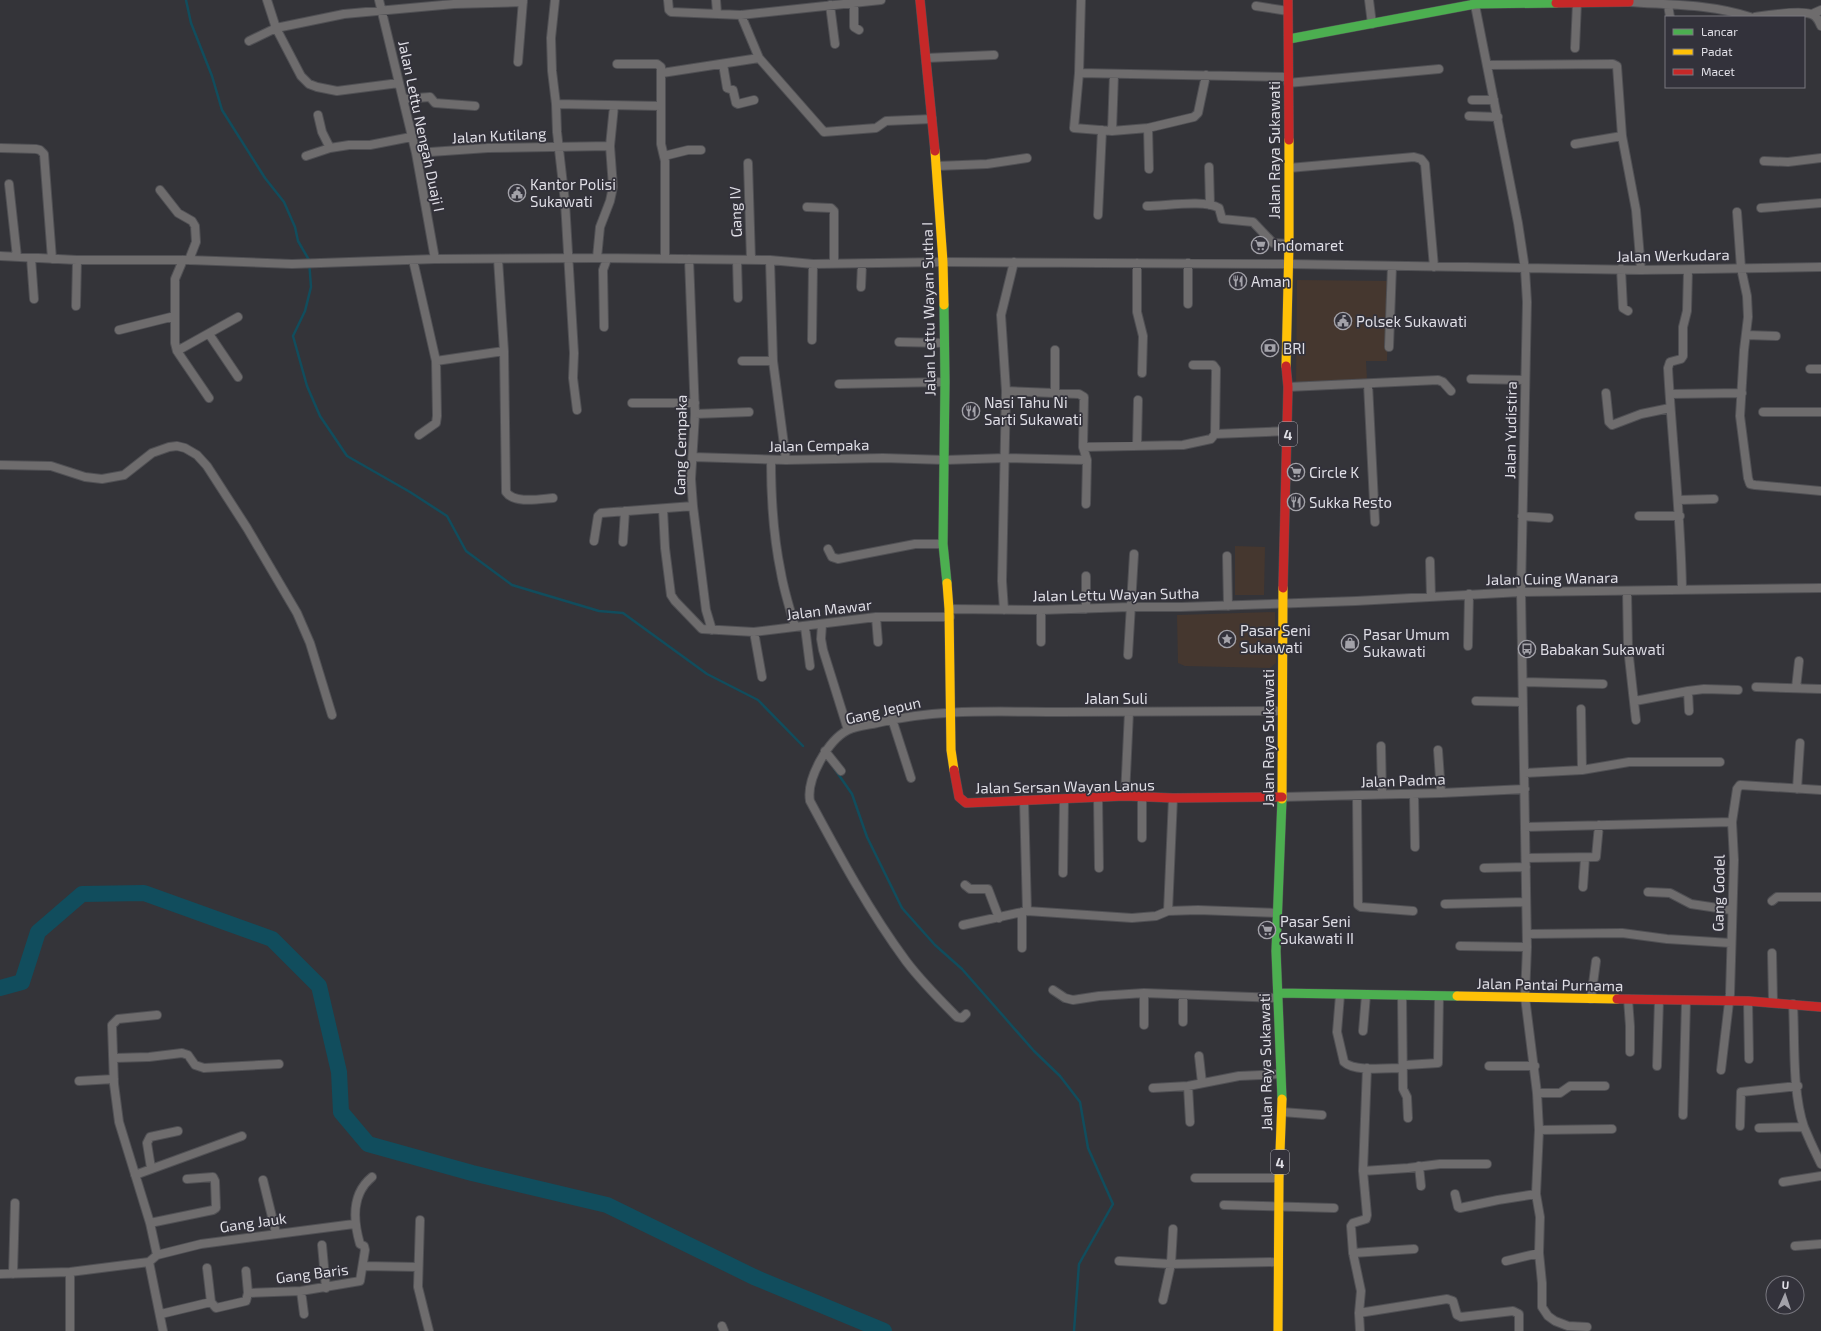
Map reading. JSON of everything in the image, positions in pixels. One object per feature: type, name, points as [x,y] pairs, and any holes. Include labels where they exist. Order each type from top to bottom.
[{"type":"main road","name":"Jalan Lettu Wayan Sutha I","points":[[920,0],[937,166],[943,262],[945,382],[943,544],[950,613]]},
{"type":"main road","name":"Jalan Raya Sukawati","points":[[1278,1331],[1279,1178],[1282,1112],[1276,954],[1282,797],[1282,711],[1288,431],[1288,387],[1286,372],[1289,244],[1288,0]]},
{"type":"main road","points":[[1289,39],[1372,24],[1475,2],[1503,1],[1577,3],[1628,1]]},
{"type":"main road","name":"Jalan Sersan Wayan Lanus","points":[[950,613],[951,750],[958,792],[961,800],[973,803],[1125,796],[1142,798],[1282,797]]},
{"type":"main road","name":"Jalan Pantai Purnama","points":[[1278,996],[1340,994],[1686,1000],[1773,1002],[1821,1007]]},
{"type":"street","points":[[267,0],[276,28],[301,76],[309,84],[327,90],[337,91],[399,84]]},
{"type":"street","name":"Jalan Lettu Nengah Duaji I","points":[[379,0],[416,153],[435,259]]},
{"type":"street","name":"Jalan Kutilang","points":[[555,0],[552,38],[552,71],[565,202],[577,410]]},
{"type":"street","points":[[668,0],[669,11],[741,15],[833,3],[881,0]]},
{"type":"street","points":[[716,0],[717,14]]},
{"type":"street","points":[[1081,0],[1079,73],[1074,128],[1112,131],[1148,128],[1197,116],[1206,75]]},
{"type":"street","points":[[1369,0],[1372,24]]},
{"type":"street","points":[[250,41],[276,28],[344,14],[381,12],[454,4],[523,1],[518,62]]},
{"type":"street","points":[[1628,1],[1731,10],[1747,16]]},
{"type":"street","points":[[854,2],[854,27],[859,30]]},
{"type":"street","name":"Jalan Yudistira","points":[[1475,2],[1518,224],[1525,268],[1527,302],[1521,592],[1527,934],[1525,997],[1538,1093],[1536,1194],[1540,1217],[1538,1253],[1542,1283],[1542,1307],[1548,1316],[1555,1321],[1568,1326],[1587,1327]]},
{"type":"street","points":[[833,3],[835,44]]},
{"type":"street","points":[[1575,48],[1577,3]]},
{"type":"street","points":[[1668,5],[1670,16]]},
{"type":"street","points":[[1256,6],[1288,11]]},
{"type":"street","points":[[1761,16],[1772,14],[1812,14],[1821,10]]},
{"type":"street","points":[[1812,14],[1818,19],[1821,26]]},
{"type":"street","points":[[741,15],[759,58],[824,132],[876,128],[886,121],[932,119]]},
{"type":"street","points":[[926,58],[994,55]]},
{"type":"street","points":[[662,73],[759,58]]},
{"type":"street","points":[[616,64],[660,65],[662,73],[661,144],[664,156],[665,259]]},
{"type":"street","points":[[723,64],[727,88],[733,90],[736,103],[738,104],[754,100]]},
{"type":"street","points":[[1487,65],[1615,64],[1618,68],[1622,136],[1636,210],[1641,270]]},
{"type":"street","points":[[1079,73],[1206,75],[1288,80],[1440,68]]},
{"type":"street","points":[[1112,131],[1114,74]]},
{"type":"street","points":[[403,98],[430,97],[435,103],[475,106]]},
{"type":"street","points":[[1472,100],[1494,100]]},
{"type":"street","points":[[556,104],[661,106]]},
{"type":"street","points":[[597,258],[600,227],[610,201],[613,187],[610,146],[614,106]]},
{"type":"street","points":[[318,115],[322,132],[330,148]]},
{"type":"street","points":[[1469,116],[1498,117]]},
{"type":"street","points":[[1148,128],[1149,169]]},
{"type":"street","points":[[1098,215],[1102,130]]},
{"type":"street","points":[[1575,144],[1622,136]]},
{"type":"street","points":[[306,156],[330,148],[349,145],[370,145],[411,137]]},
{"type":"street","points":[[559,146],[610,146]]},
{"type":"street","name":"Jalan Kutilang","points":[[416,153],[488,148],[559,146]]},
{"type":"street","points":[[0,148],[36,149],[40,150],[44,154],[52,259]]},
{"type":"street","points":[[664,156],[688,150],[701,150]]},
{"type":"street","points":[[937,166],[987,164],[1027,158]]},
{"type":"street","points":[[1289,168],[1414,158],[1421,159],[1425,164],[1434,267]]},
{"type":"street","points":[[1764,161],[1788,162],[1821,158]]},
{"type":"street","name":"Gang IV","points":[[748,164],[752,260]]},
{"type":"street","points":[[1209,167],[1210,205]]},
{"type":"street","points":[[9,184],[17,257]]},
{"type":"street","points":[[160,190],[178,213],[192,221],[195,226],[196,242],[175,279],[174,343],[177,351],[209,398]]},
{"type":"street","points":[[1761,208],[1821,203]]},
{"type":"street","points":[[1147,206],[1184,204],[1210,205],[1219,208],[1220,218],[1223,220],[1253,222],[1273,243],[1289,244]]},
{"type":"street","points":[[807,207],[832,209],[834,212],[834,264]]},
{"type":"street","points":[[1738,212],[1741,268],[1747,296],[1748,317],[1741,426],[1750,484],[1755,486],[1821,491]]},
{"type":"street","name":"Jalan Werkudara","points":[[0,256],[77,260],[186,260],[292,264],[435,259],[568,260],[597,258],[770,260],[813,264],[943,262],[1188,263],[1641,270],[1821,267]]},
{"type":"street","points":[[32,258],[34,299]]},
{"type":"street","points":[[498,259],[504,351],[506,492],[514,498],[553,498]]},
{"type":"street","points":[[604,327],[603,270],[607,259]]},
{"type":"street","name":"Gang Cempaka","points":[[688,259],[695,403],[691,479],[706,610],[712,630]]},
{"type":"street","points":[[76,306],[77,260]]},
{"type":"street","points":[[413,260],[436,360],[437,420],[436,423],[419,435]]},
{"type":"street","points":[[737,260],[738,298]]},
{"type":"street","points":[[770,260],[773,362],[786,460]]},
{"type":"street","points":[[1004,610],[1002,580],[1006,458],[1006,391],[1001,315],[1014,262]]},
{"type":"street","points":[[1137,263],[1137,312],[1143,336],[1142,373]]},
{"type":"street","points":[[1188,263],[1188,304]]},
{"type":"street","points":[[812,340],[813,264]]},
{"type":"street","points":[[861,287],[862,264]]},
{"type":"street","points":[[1389,347],[1392,266]]},
{"type":"street","points":[[1621,269],[1623,308],[1628,311]]},
{"type":"street","points":[[1682,590],[1680,516],[1670,408],[1669,364],[1682,358],[1684,355],[1683,327],[1688,312],[1688,270]]},
{"type":"street","points":[[119,330],[175,316]]},
{"type":"street","points":[[177,351],[238,317]]},
{"type":"street","points":[[209,334],[238,377]]},
{"type":"street","points":[[1746,336],[1776,336]]},
{"type":"street","points":[[899,342],[944,343]]},
{"type":"street","points":[[1055,350],[1055,394]]},
{"type":"street","points":[[436,360],[504,351]]},
{"type":"street","points":[[742,361],[773,362]]},
{"type":"street","points":[[1083,447],[1182,445],[1211,439],[1215,434],[1216,369],[1213,365],[1193,365]]},
{"type":"street","points":[[1810,369],[1821,369]]},
{"type":"street","points":[[1471,379],[1525,380]]},
{"type":"street","points":[[1288,387],[1438,380],[1443,382],[1451,391]]},
{"type":"street","points":[[839,384],[945,382]]},
{"type":"street","points":[[1368,384],[1375,522]]},
{"type":"street","points":[[1006,391],[1079,394],[1084,397],[1083,447],[1087,460],[1086,504]]},
{"type":"street","points":[[1606,393],[1609,422],[1612,425],[1641,414],[1670,408]]},
{"type":"street","points":[[1670,394],[1742,393]]},
{"type":"street","points":[[1137,446],[1138,400]]},
{"type":"street","points":[[632,403],[695,403]]},
{"type":"street","points":[[695,414],[749,412]]},
{"type":"street","points":[[1763,412],[1821,412]]},
{"type":"street","points":[[1215,434],[1288,431]]},
{"type":"street","points":[[0,465],[51,466],[85,477],[102,479],[124,475],[152,453],[169,447],[177,446],[185,448],[197,455],[207,466],[247,528],[297,613],[310,643],[332,715]]},
{"type":"street","name":"Jalan Cempaka","points":[[693,457],[771,460],[883,458],[945,460],[1006,458],[1087,460]]},
{"type":"street","points":[[771,460],[771,499],[774,534],[781,574],[795,626]]},
{"type":"street","points":[[1678,500],[1714,499]]},
{"type":"street","points":[[594,541],[600,514],[693,506]]},
{"type":"street","points":[[663,509],[665,548],[672,595],[675,601],[697,625],[702,629],[712,630]]},
{"type":"street","points":[[623,542],[624,511]]},
{"type":"street","points":[[1522,516],[1549,518]]},
{"type":"street","points":[[1639,516],[1680,516]]},
{"type":"street","points":[[828,549],[832,557],[838,559],[915,544],[943,544]]},
{"type":"street","points":[[1128,655],[1134,554]]},
{"type":"street","points":[[1228,556],[1228,606]]},
{"type":"street","points":[[1430,561],[1431,597]]},
{"type":"street","points":[[1086,576],[1086,609]]},
{"type":"street","name":"Jalan Cuing Wanara","points":[[1284,604],[1521,592],[1821,588]]},
{"type":"street","points":[[1627,591],[1628,648],[1635,700],[1636,720]]},
{"type":"street","points":[[1468,646],[1469,594]]},
{"type":"street","name":"Jalan Lettu Wayan Sutha","points":[[950,613],[1004,610],[1284,604]]},
{"type":"street","points":[[1041,610],[1041,642]]},
{"type":"street","name":"Jalan Mawar","points":[[712,630],[754,632],[795,626],[805,627],[876,617],[950,613]]},
{"type":"street","points":[[876,617],[878,642]]},
{"type":"street","points":[[822,624],[821,639],[823,650],[848,730]]},
{"type":"street","points":[[805,627],[810,666]]},
{"type":"street","points":[[754,632],[762,677]]},
{"type":"street","points":[[1796,688],[1799,661]]},
{"type":"street","points":[[1522,682],[1603,684]]},
{"type":"street","points":[[1756,687],[1821,689]]},
{"type":"street","points":[[1635,700],[1704,689],[1738,690]]},
{"type":"street","points":[[1688,691],[1689,711]]},
{"type":"street","points":[[1476,701],[1522,702]]},
{"type":"street","points":[[1581,709],[1582,770]]},
{"type":"street","name":"Jalan Suli","points":[[950,711],[1282,711]]},
{"type":"street","name":"Gang Jepun","points":[[950,711],[915,714],[848,730],[833,740],[825,751],[812,780],[808,795],[849,873],[905,960],[922,981],[957,1018],[962,1018],[966,1014]]},
{"type":"street","points":[[1125,796],[1129,712]]},
{"type":"street","points":[[892,719],[911,778]]},
{"type":"street","points":[[1800,743],[1797,789],[1821,790]]},
{"type":"street","points":[[1381,746],[1382,794]]},
{"type":"street","points":[[1438,750],[1441,793]]},
{"type":"street","points":[[825,751],[841,771]]},
{"type":"street","points":[[1525,773],[1582,770],[1635,762],[1720,762]]},
{"type":"street","name":"Gang Godel","points":[[1721,1070],[1730,994],[1734,860],[1732,822],[1736,792],[1739,786],[1797,789]]},
{"type":"street","name":"Jalan Padma","points":[[1282,797],[1357,796],[1525,789]]},
{"type":"street","points":[[1414,794],[1415,847]]},
{"type":"street","points":[[1357,796],[1358,905],[1361,908],[1413,911]]},
{"type":"street","points":[[1098,798],[1099,868]]},
{"type":"street","points":[[1142,798],[1142,838]]},
{"type":"street","points":[[1168,911],[1173,798]]},
{"type":"street","points":[[1063,872],[1064,799]]},
{"type":"street","points":[[1022,948],[1025,912],[1024,800]]},
{"type":"street","points":[[1525,827],[1732,822]]},
{"type":"street","points":[[1484,868],[1526,863],[1595,858],[1597,856],[1599,825]]},
{"type":"street","points":[[1583,887],[1586,858]]},
{"type":"street","points":[[964,885],[970,889],[988,889],[999,918]]},
{"type":"street","points":[[1648,892],[1670,893],[1691,904],[1732,910]]},
{"type":"street","points":[[1772,901],[1777,896],[1821,897]]},
{"type":"street","points":[[1445,904],[1526,902]]},
{"type":"street","points":[[963,925],[1025,912],[1132,918],[1156,916],[1168,911],[1198,910],[1277,913]]},
{"type":"street","points":[[1527,934],[1622,933],[1667,939],[1731,943]]},
{"type":"street","points":[[1460,946],[1527,947]]},
{"type":"street","points":[[1772,953],[1773,1002]]},
{"type":"street","points":[[1591,999],[1596,961]]},
{"type":"street","points":[[1054,990],[1065,998],[1073,1000],[1144,993],[1278,996]]},
{"type":"street","points":[[1144,993],[1144,1025]]},
{"type":"street","points":[[1340,994],[1337,1032],[1344,1062],[1350,1066],[1367,1068],[1402,1068],[1406,1065],[1438,1063],[1439,996]]},
{"type":"street","points":[[1183,995],[1183,1022]]},
{"type":"street","points":[[1364,1031],[1366,995]]},
{"type":"street","points":[[1402,995],[1402,1089],[1407,1097],[1408,1118]]},
{"type":"street","points":[[1628,1000],[1630,1052]]},
{"type":"street","points":[[1657,1066],[1659,1000]]},
{"type":"street","points":[[1683,1115],[1686,1000]]},
{"type":"street","points":[[1748,1002],[1749,1060]]},
{"type":"street","points":[[1793,1004],[1798,1086],[1804,1126],[1821,1164]]},
{"type":"street","points":[[0,1274],[70,1272],[149,1262],[157,1255],[150,1223],[119,1122],[114,1079],[112,1025],[118,1018],[157,1015]]},
{"type":"street","points":[[114,1058],[150,1057],[182,1053],[188,1055],[195,1065],[204,1068],[279,1064]]},
{"type":"street","points":[[1199,1056],[1202,1083]]},
{"type":"street","points":[[1489,1066],[1535,1066]]},
{"type":"street","points":[[1360,1331],[1359,1313],[1361,1291],[1353,1252],[1350,1226],[1353,1223],[1366,1219],[1368,1215],[1363,1171],[1367,1068]]},
{"type":"street","points":[[1153,1088],[1188,1086],[1239,1076],[1281,1074]]},
{"type":"street","points":[[79,1081],[114,1079]]},
{"type":"street","points":[[1188,1086],[1190,1122]]},
{"type":"street","points":[[1538,1093],[1561,1093],[1570,1086],[1605,1086]]},
{"type":"street","points":[[1740,1126],[1741,1092],[1798,1086]]},
{"type":"street","points":[[1282,1112],[1322,1115]]},
{"type":"street","points":[[1759,1128],[1804,1126]]},
{"type":"street","points":[[1538,1130],[1612,1129]]},
{"type":"street","points":[[151,1168],[147,1143],[150,1137],[178,1130]]},
{"type":"street","points":[[135,1175],[242,1136]]},
{"type":"street","points":[[1363,1171],[1440,1164],[1486,1164]]},
{"type":"street","points":[[1419,1166],[1421,1186]]},
{"type":"street","points":[[150,1223],[214,1210],[216,1208],[215,1181],[213,1177],[209,1176],[187,1179]]},
{"type":"street","points":[[1783,1182],[1821,1176]]},
{"type":"street","name":"Gang Baris","points":[[248,1293],[301,1291],[326,1288],[360,1281],[363,1266],[364,1246],[360,1244],[354,1224],[357,1199],[362,1187],[372,1177]]},
{"type":"street","points":[[1195,1178],[1279,1178]]},
{"type":"street","points":[[263,1180],[276,1233]]},
{"type":"street","points":[[1455,1194],[1458,1207],[1460,1208],[1536,1194]]},
{"type":"street","points":[[13,1274],[15,1203]]},
{"type":"street","points":[[1224,1204],[1334,1208]]},
{"type":"street","points":[[420,1220],[418,1267],[420,1300],[429,1331]]},
{"type":"street","name":"Gang Jauk","points":[[157,1255],[201,1244],[354,1224]]},
{"type":"street","points":[[1163,1300],[1175,1263],[1173,1229]]},
{"type":"street","points":[[1795,1246],[1821,1244]]},
{"type":"street","points":[[322,1245],[326,1288]]},
{"type":"street","points":[[1353,1252],[1414,1249]]},
{"type":"street","points":[[1506,1261],[1538,1253]]},
{"type":"street","points":[[1119,1261],[1175,1263],[1278,1262]]},
{"type":"street","points":[[149,1262],[163,1331]]},
{"type":"street","points":[[363,1266],[418,1267]]},
{"type":"street","points":[[207,1268],[211,1302],[214,1307],[218,1308],[244,1302],[248,1293],[246,1271]]},
{"type":"street","points":[[70,1272],[70,1331]]},
{"type":"street","points":[[301,1291],[304,1314]]},
{"type":"street","points":[[1359,1313],[1447,1299],[1452,1301],[1457,1315],[1461,1317],[1513,1310],[1519,1314],[1519,1331]]},
{"type":"street","points":[[160,1314],[211,1302]]},
{"type":"shaded area","name":"Polsek Sukawati","points":[[1297,280],[1389,281],[1387,361],[1366,361],[1367,380],[1296,384]]},
{"type":"shaded area","name":"Pasar Seni Sukawati","points":[[1235,546],[1265,547],[1264,595],[1235,595]]},
{"type":"shaded area","name":"Pasar Seni Sukawati","points":[[1275,612],[1276,663],[1270,668],[1185,666],[1178,663],[1177,615]]},
{"type":"waterway","points":[[186,0],[191,23],[212,76],[222,110],[265,178],[284,202],[295,227],[298,241],[309,260],[311,287],[305,311],[293,336],[307,386],[320,416],[347,456],[410,492],[447,516],[466,551],[512,585],[599,611],[623,613],[707,674],[758,700],[803,746]]},
{"type":"waterway","points":[[834,768],[852,794],[867,837],[902,908],[935,945],[962,969],[1034,1051],[1060,1076],[1080,1102],[1088,1148],[1113,1204],[1079,1264],[1074,1331]]},
{"type":"waterway","points":[[0,988],[22,982],[38,932],[82,894],[144,893],[272,939],[319,986],[339,1072],[341,1112],[368,1144],[472,1173],[607,1205],[754,1277],[884,1331]]},
{"type":"traffic: fast","points":[[1289,39],[1475,4],[1556,3]]},
{"type":"traffic: fast","points":[[944,305],[945,382],[943,544],[947,583]]},
{"type":"traffic: fast","points":[[1282,799],[1276,951],[1282,1099]]},
{"type":"traffic: fast","points":[[1278,993],[1457,996]]},
{"type":"traffic: slow","points":[[1286,366],[1289,244],[1289,140]]},
{"type":"traffic: slow","points":[[935,151],[943,262],[944,305]]},
{"type":"traffic: slow","points":[[947,583],[949,609],[951,750],[954,770]]},
{"type":"traffic: slow","points":[[1282,799],[1283,588]]},
{"type":"traffic: slow","points":[[1457,996],[1617,999]]},
{"type":"traffic: slow","points":[[1278,1331],[1279,1178],[1282,1099]]},
{"type":"traffic: jam","points":[[920,0],[935,151]]},
{"type":"traffic: jam","points":[[1288,0],[1289,140]]},
{"type":"traffic: jam","points":[[1556,3],[1629,2],[1629,0]]},
{"type":"traffic: jam","points":[[1283,588],[1288,387],[1286,366]]},
{"type":"traffic: jam","points":[[954,770],[959,797],[966,803],[1125,796],[1173,798],[1282,797]]},
{"type":"traffic: jam","points":[[1617,999],[1748,1001],[1821,1007]]},
{"type":"place","name":"Kantor Polisi Sukawati","points":[[517,193]]},
{"type":"place","name":"Indomaret","points":[[1260,245]]},
{"type":"place","name":"Aman","points":[[1238,281]]},
{"type":"place","name":"Polsek Sukawati","points":[[1343,321]]},
{"type":"place","name":"BRI","points":[[1270,348]]},
{"type":"place","name":"Nasi Tahu Ni Sarti Sukawati","points":[[971,411]]},
{"type":"place","name":"Circle K","points":[[1296,472]]},
{"type":"place","name":"Sukka Resto","points":[[1296,502]]},
{"type":"place","name":"Pasar Seni Sukawati","points":[[1227,639]]},
{"type":"place","name":"Pasar Umum Sukawati","points":[[1350,643]]},
{"type":"place","name":"Babakan Sukawati","points":[[1527,649]]},
{"type":"place","name":"Pasar Seni Sukawati II","points":[[1267,930]]}]
